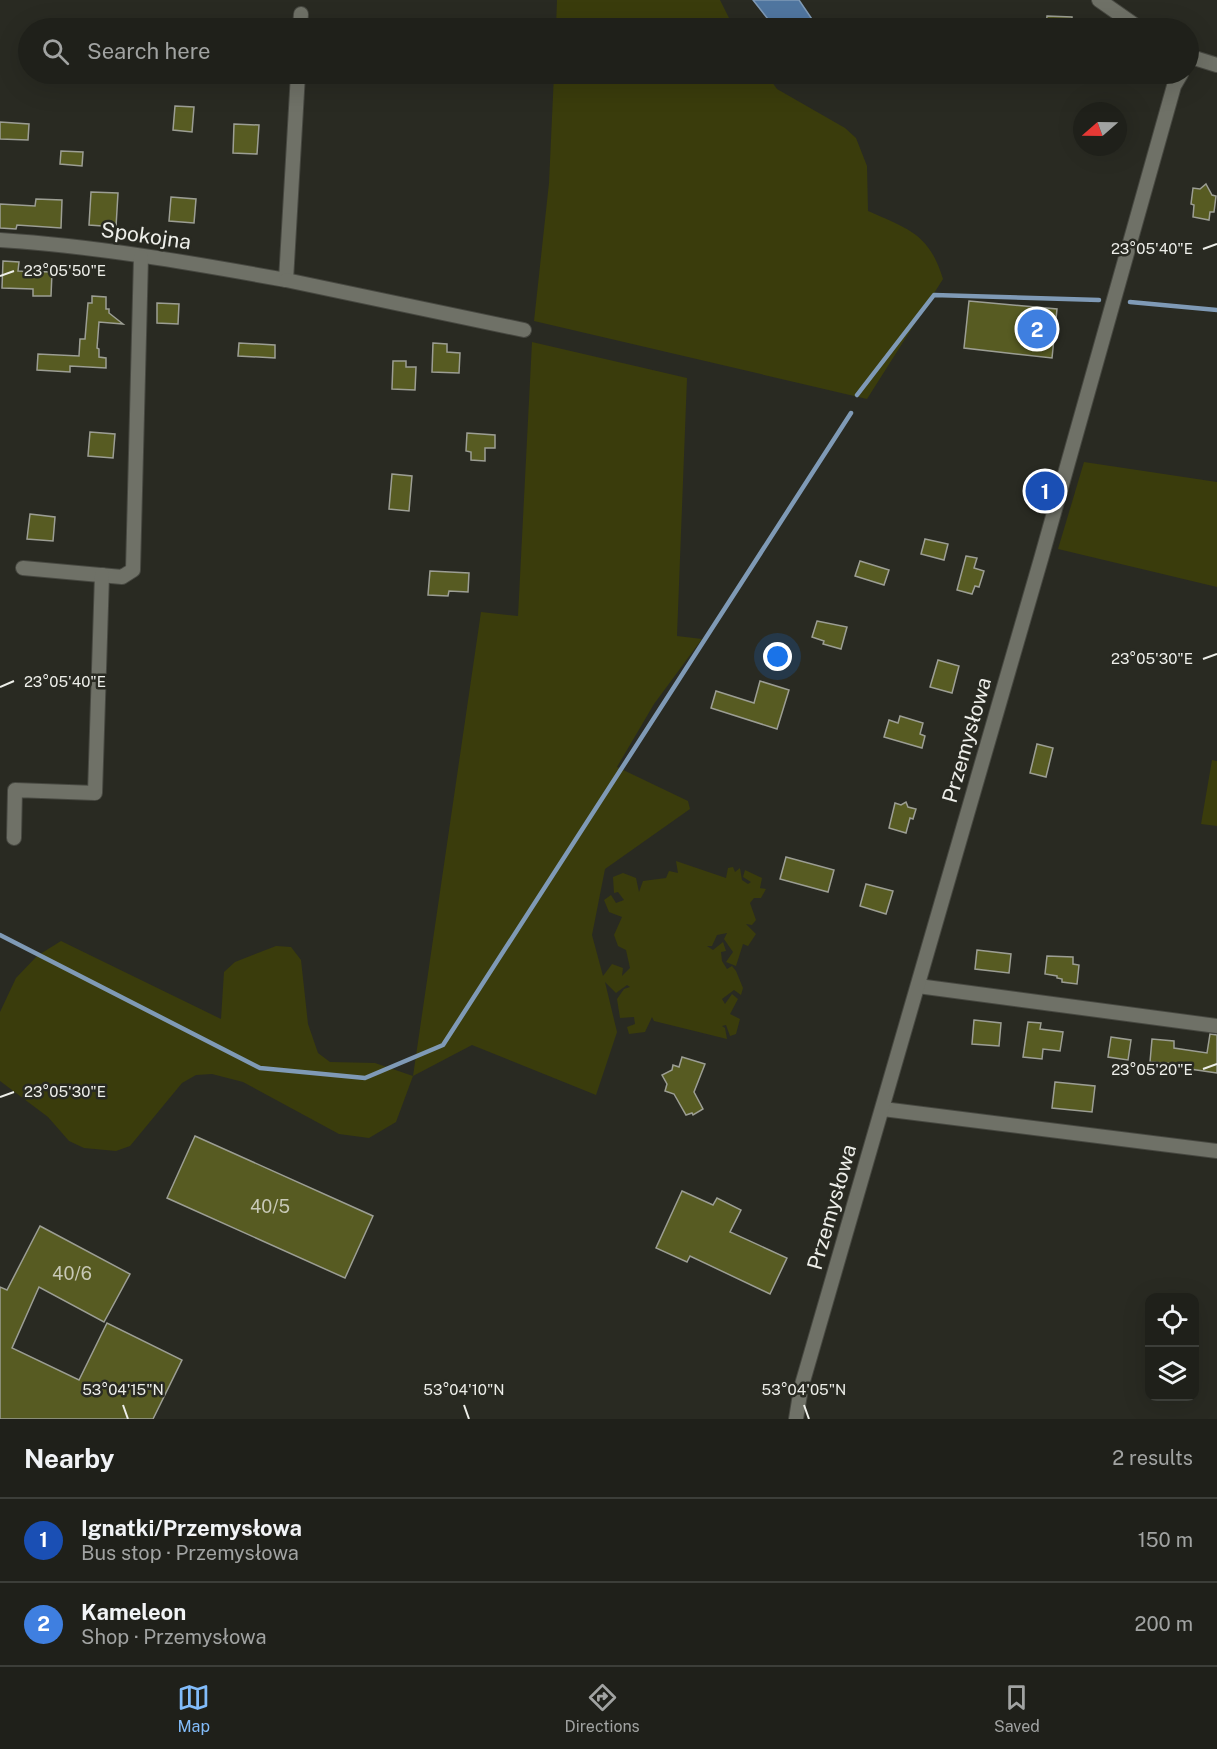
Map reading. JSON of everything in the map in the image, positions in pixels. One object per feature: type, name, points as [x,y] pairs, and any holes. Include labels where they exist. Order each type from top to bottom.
[{"type":"street","points":[[1099,0],[1125,18]]},
{"type":"street","points":[[301,14],[301,18]]},
{"type":"street","points":[[1199,60],[1217,65]]},
{"type":"street","points":[[286,280],[297,84]]},
{"type":"street","name":"Przemysłowa","points":[[796,1419],[801,1388],[1044,548],[1175,84]]},
{"type":"street","name":"Spokojna","points":[[0,240],[218,267],[524,330]]},
{"type":"street","points":[[23,568],[122,576],[133,570],[141,257]]},
{"type":"street","points":[[14,838],[15,790],[95,793],[102,575]]},
{"type":"street","points":[[918,986],[1217,1026]]},
{"type":"street","points":[[883,1108],[1217,1151]]},
{"type":"shaded area","points":[[557,0],[720,0],[729,18],[556,18]]},
{"type":"shaded area","points":[[554,84],[773,84],[777,89],[845,128],[856,138],[867,166],[868,211],[906,228],[924,242],[943,279],[867,399],[534,321],[549,183]]},
{"type":"shaded area","points":[[532,342],[687,378],[677,636],[702,639],[654,704],[617,767],[688,801],[690,809],[605,869],[592,935],[603,976],[612,964],[623,968],[622,976],[630,968],[626,950],[618,946],[614,935],[622,917],[609,912],[604,900],[611,895],[616,903],[624,900],[618,892],[614,893],[613,877],[623,873],[636,878],[639,892],[643,881],[666,878],[669,871],[678,873],[676,861],[726,878],[728,868],[733,867],[735,872],[740,868],[742,880],[748,884],[751,882],[743,877],[745,870],[762,878],[760,888],[766,889],[761,898],[754,898],[750,903],[756,920],[752,925],[746,924],[756,934],[748,946],[743,944],[736,966],[726,962],[733,952],[724,939],[727,933],[717,935],[712,946],[707,946],[713,950],[723,942],[726,951],[721,952],[722,961],[727,969],[732,966],[736,971],[743,988],[741,995],[734,990],[722,999],[725,1004],[732,994],[738,999],[730,1014],[740,1019],[736,1034],[730,1036],[726,1025],[722,1026],[725,1028],[727,1039],[654,1021],[652,1017],[645,1032],[629,1034],[627,1027],[635,1024],[634,1017],[620,1018],[617,999],[624,989],[630,987],[627,985],[616,993],[605,982],[617,1032],[596,1095],[472,1045],[413,1076],[481,612],[518,616]]},
{"type":"shaded area","points":[[1084,462],[1217,482],[1217,587],[1058,549]]},
{"type":"shaded area","points":[[1212,760],[1217,761],[1217,826],[1201,824]]},
{"type":"shaded area","points":[[61,941],[221,1019],[224,972],[235,962],[276,946],[291,947],[301,960],[308,1024],[318,1053],[330,1062],[375,1063],[413,1076],[396,1122],[369,1138],[339,1134],[243,1082],[212,1074],[196,1075],[182,1083],[130,1146],[116,1151],[84,1148],[69,1141],[48,1117],[0,1081],[0,1012],[16,978],[37,956]]},
{"type":"water","points":[[753,0],[799,0],[811,18],[767,18]]},
{"type":"building","points":[[1047,16],[1072,17],[1072,18],[1047,18]]},
{"type":"building","points":[[175,106],[194,107],[192,132],[173,130]]},
{"type":"building","points":[[0,122],[29,124],[28,140],[0,139]]},
{"type":"building","points":[[234,124],[259,125],[257,154],[233,153]]},
{"type":"building","points":[[61,151],[83,152],[82,166],[60,164]]},
{"type":"building","points":[[1206,184],[1212,195],[1216,196],[1214,212],[1210,212],[1209,220],[1193,217],[1194,205],[1191,204],[1193,188],[1200,189]]},
{"type":"building","points":[[91,192],[118,193],[116,227],[89,225]]},
{"type":"building","points":[[171,197],[196,199],[194,223],[169,221]]},
{"type":"building","points":[[36,199],[62,200],[61,228],[17,225],[16,229],[0,228],[0,204],[35,206]]},
{"type":"building","points":[[3,261],[19,262],[18,271],[52,272],[51,296],[33,296],[33,289],[2,288]]},
{"type":"building","points":[[92,296],[106,297],[106,309],[109,309],[109,313],[123,324],[99,322],[97,348],[99,357],[106,358],[106,368],[70,366],[70,372],[37,370],[38,354],[79,356],[80,339],[85,339],[88,303],[92,303]]},
{"type":"building","points":[[969,301],[1057,309],[1052,358],[964,348]]},
{"type":"building","points":[[157,303],[179,304],[178,324],[157,323]]},
{"type":"building","points":[[239,343],[275,345],[275,358],[238,356]]},
{"type":"building","points":[[433,343],[447,344],[447,352],[460,353],[459,373],[432,372]]},
{"type":"building","points":[[393,361],[406,361],[406,367],[416,367],[415,390],[392,389]]},
{"type":"building","points":[[90,432],[115,434],[113,458],[88,456]]},
{"type":"building","points":[[467,433],[495,435],[495,448],[485,448],[485,461],[471,460],[471,452],[466,451]]},
{"type":"building","points":[[392,474],[412,476],[409,511],[389,509]]},
{"type":"building","points":[[30,514],[55,517],[53,541],[27,539]]},
{"type":"building","points":[[925,539],[948,544],[944,560],[921,554]]},
{"type":"building","points":[[966,556],[977,558],[974,568],[984,571],[979,587],[975,586],[972,594],[957,590]]},
{"type":"building","points":[[860,561],[889,570],[884,585],[855,576]]},
{"type":"building","points":[[430,571],[469,573],[468,592],[449,591],[448,596],[428,595]]},
{"type":"building","points":[[817,621],[847,627],[841,649],[823,644],[824,641],[812,637]]},
{"type":"building","points":[[938,660],[959,666],[952,693],[930,687]]},
{"type":"building","points":[[760,681],[789,690],[777,729],[711,708],[716,691],[754,703]]},
{"type":"building","points":[[900,716],[923,723],[920,734],[925,736],[922,748],[884,737],[889,720],[898,723]]},
{"type":"building","points":[[1037,744],[1053,748],[1046,777],[1030,773]]},
{"type":"building","points":[[906,802],[908,807],[916,809],[913,819],[910,818],[906,833],[889,828],[895,803],[901,805]]},
{"type":"building","points":[[786,857],[834,870],[828,892],[780,879]]},
{"type":"building","points":[[866,884],[893,891],[886,914],[860,906]]},
{"type":"building","points":[[977,950],[1011,954],[1009,973],[975,969]]},
{"type":"building","points":[[1047,956],[1073,957],[1073,964],[1079,965],[1077,984],[1062,982],[1062,979],[1057,976],[1045,974]]},
{"type":"building","points":[[974,1020],[1001,1023],[999,1046],[972,1044]]},
{"type":"building","points":[[1028,1022],[1041,1023],[1040,1029],[1063,1032],[1060,1051],[1043,1049],[1042,1059],[1023,1057]]},
{"type":"building","points":[[1210,1034],[1217,1035],[1217,1073],[1190,1069],[1190,1065],[1150,1062],[1152,1039],[1174,1041],[1174,1048],[1207,1053]]},
{"type":"building","points":[[1111,1037],[1131,1040],[1128,1060],[1108,1057]]},
{"type":"building","points":[[682,1057],[705,1064],[694,1092],[703,1109],[693,1115],[692,1113],[686,1115],[674,1094],[665,1091],[667,1084],[662,1075],[672,1070],[673,1065],[679,1067]]},
{"type":"building","points":[[1055,1082],[1095,1086],[1092,1112],[1052,1108]]},
{"type":"building","points":[[195,1136],[373,1216],[345,1278],[167,1198]]},
{"type":"building","points":[[682,1191],[713,1205],[717,1198],[741,1210],[730,1232],[787,1258],[770,1294],[690,1256],[687,1262],[656,1248]]},
{"type":"building","points":[[40,1226],[130,1274],[104,1322],[39,1287],[12,1348],[79,1380],[107,1323],[182,1360],[153,1419],[0,1419],[0,1287],[7,1290]]},
{"type":"waterway","points":[[857,395],[934,295],[1099,300]]},
{"type":"waterway","points":[[1130,302],[1217,310]]},
{"type":"waterway","points":[[0,935],[260,1068],[365,1078],[443,1045],[851,413]]},
{"type":"place","name":"Kameleon","points":[[1037,329]]},
{"type":"place","name":"Ignatki/Przemysłowa","points":[[1045,491]]}]
